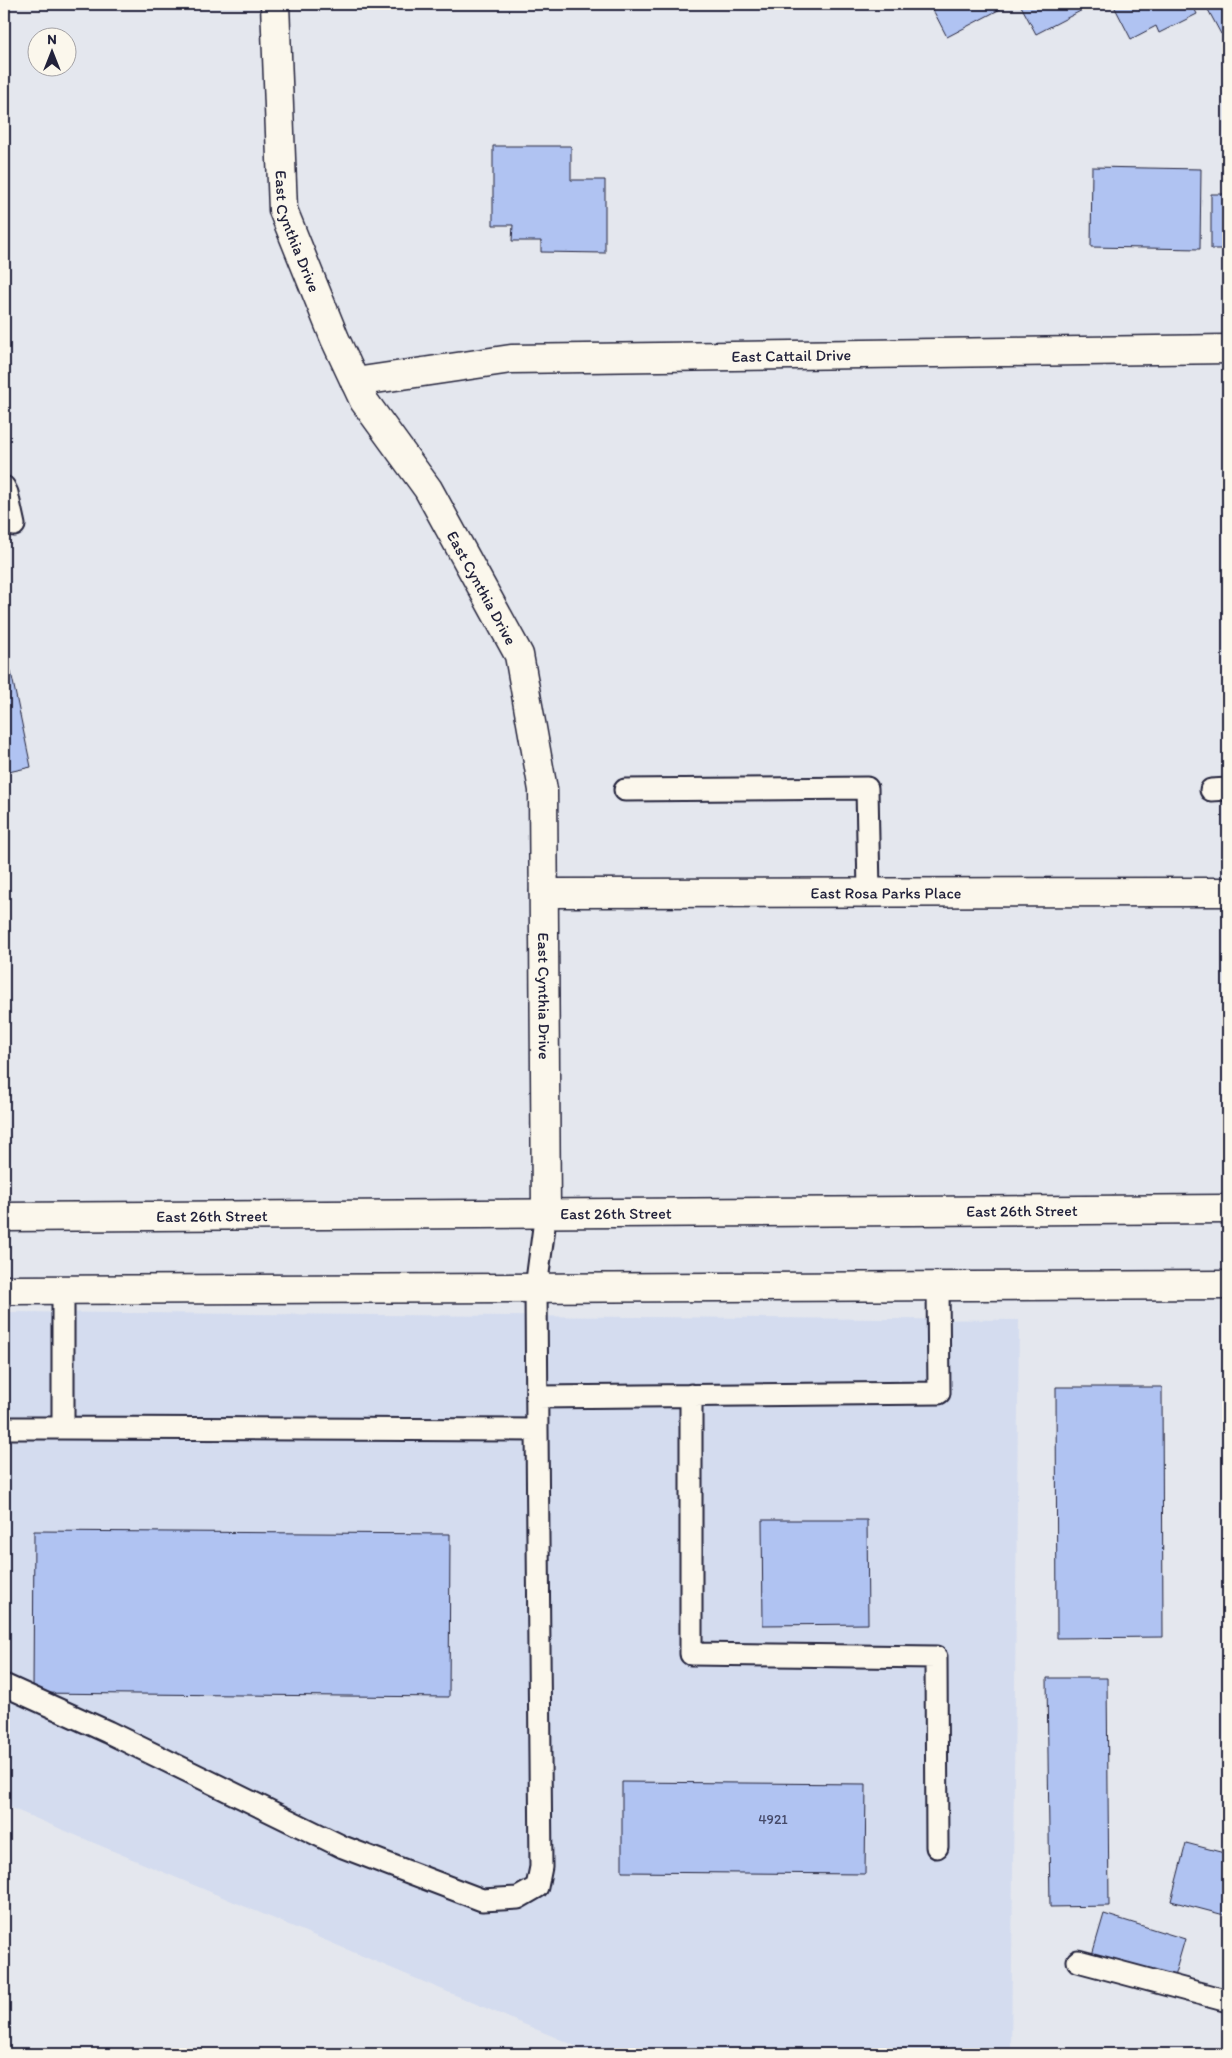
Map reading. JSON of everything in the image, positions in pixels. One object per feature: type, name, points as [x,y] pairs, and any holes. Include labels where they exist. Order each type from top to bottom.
[{"type":"street","name":"East Cynthia Drive","points":[[275,4],[283,210],[335,339],[364,401],[428,489],[519,655],[543,790],[546,1212]]},
{"type":"street","name":"East Cattail Drive","points":[[355,382],[511,359],[1228,349]]},
{"type":"street","name":"East Rosa Parks Place","points":[[544,893],[1228,892]]},
{"type":"street","name":"East 26th Street","points":[[4,1217],[1228,1208]]},
{"type":"street","points":[[4,1290],[1228,1285]]},
{"type":"lane","points":[[4,487],[14,525]]},
{"type":"lane","points":[[625,790],[867,788],[869,892]]},
{"type":"lane","points":[[4,1685],[108,1732],[343,1847],[482,1900],[518,1898],[537,1887],[542,1867],[536,1288],[546,1212]]},
{"type":"lane","points":[[538,1396],[940,1394],[938,1286]]},
{"type":"lane","points":[[63,1290],[63,1428]]},
{"type":"lane","points":[[691,1395],[691,1654],[936,1657],[937,1847]]},
{"type":"lane","points":[[4,1428],[538,1430]]},
{"type":"lane","points":[[1078,1961],[1228,2001]]},
{"type":"shaded area","points":[[4,1312],[1019,1320],[1011,2054],[609,2054],[590,2052],[4,1805]]},
{"type":"building","points":[[930,4],[1010,4],[947,37]]},
{"type":"building","points":[[1020,4],[1094,4],[1036,34]]},
{"type":"building","points":[[1113,4],[1192,4],[1197,14],[1159,33],[1156,26],[1131,39]]},
{"type":"building","points":[[1205,4],[1228,4],[1228,31],[1221,34]]},
{"type":"building","points":[[493,146],[571,146],[571,180],[605,180],[605,253],[541,252],[541,241],[512,241],[513,225],[493,225]]},
{"type":"building","points":[[1092,167],[1201,169],[1200,249],[1091,247]]},
{"type":"building","points":[[1211,194],[1228,194],[1228,249],[1211,249]]},
{"type":"building","points":[[7,653],[31,767],[4,773],[4,654]]},
{"type":"building","points":[[1056,1387],[1162,1387],[1163,1637],[1057,1638]]},
{"type":"building","points":[[762,1520],[867,1520],[868,1624],[763,1625]]},
{"type":"building","points":[[34,1531],[450,1534],[449,1697],[33,1693]]},
{"type":"building","points":[[1047,1678],[1107,1678],[1109,1906],[1050,1907]]},
{"type":"building","points":[[622,1782],[866,1784],[865,1874],[622,1872]]},
{"type":"building","points":[[1186,1843],[1228,1854],[1228,1916],[1171,1901]]},
{"type":"building","points":[[1104,1914],[1185,1939],[1173,1980],[1092,1955]]}]
